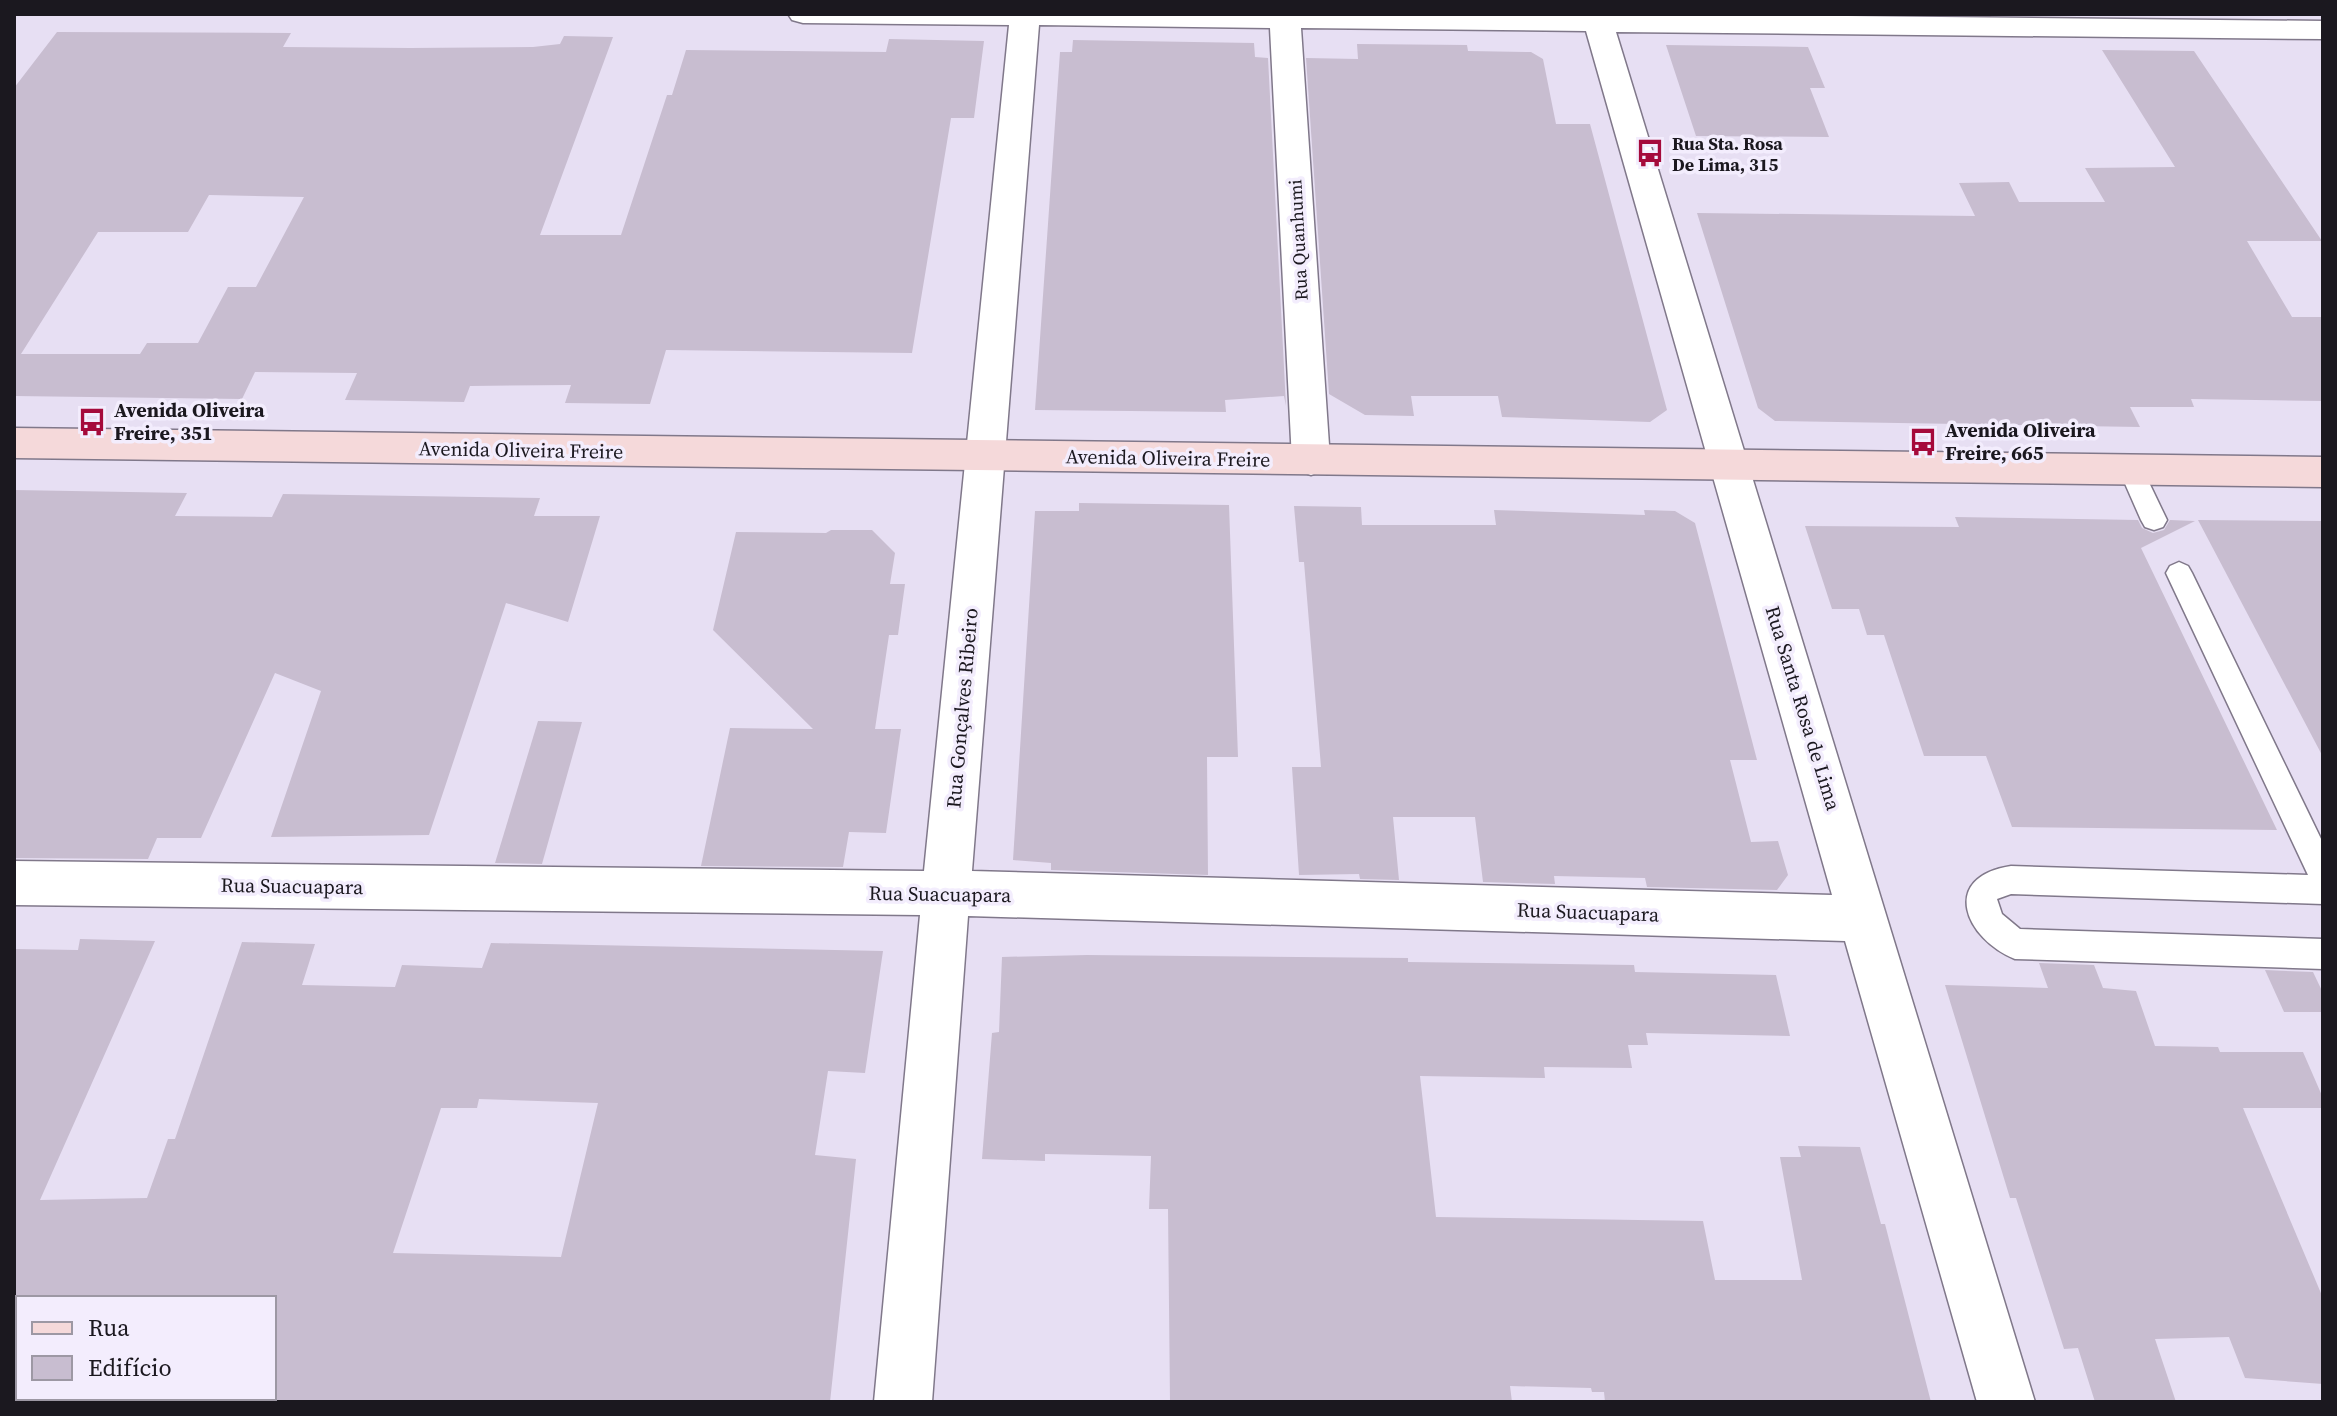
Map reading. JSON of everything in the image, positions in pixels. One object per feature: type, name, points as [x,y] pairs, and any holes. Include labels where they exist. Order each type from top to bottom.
[{"type":"street","points":[[803,14],[1285,20],[1598,18],[2304,24],[2323,59]]},
{"type":"street","name":"Rua Gonçalves Ribeiro","points":[[903,1402],[983,456],[1025,15]]},
{"type":"street","name":"Rua Santa Rosa de Lima","points":[[1598,18],[2006,1402]]},
{"type":"street","name":"Rua Quanhumi","points":[[1285,20],[1311,460]]},
{"type":"street","name":"Avenida Oliveira Freire","points":[[14,443],[2323,472]]},
{"type":"street","name":"Rua Suacuapara","points":[[14,883],[946,893],[1866,919]]},
{"type":"lane","points":[[2131,470],[2154,520]]},
{"type":"lane","points":[[2179,573],[2323,875]]},
{"type":"lane","points":[[2323,890],[2011,880],[1992,883],[1981,895],[1983,914],[1994,931],[2015,944],[2323,954]]},
{"type":"building","points":[[57,32],[291,33],[283,47],[533,47],[560,44],[564,36],[613,37],[540,235],[621,235],[667,95],[672,95],[686,50],[886,52],[889,39],[984,41],[974,118],[951,118],[912,353],[666,350],[650,404],[565,403],[571,385],[470,386],[464,402],[345,400],[357,373],[255,372],[242,399],[14,396],[14,88]],"holes":[[[209,195],[304,197],[256,287],[228,287],[198,343],[147,343],[140,354],[21,354],[98,232],[188,232]]]},
{"type":"building","points":[[1073,40],[1254,43],[1255,57],[1268,58],[1286,406],[1284,396],[1225,400],[1226,412],[1035,410],[1060,52],[1072,52]]},
{"type":"building","points":[[1357,44],[1467,45],[1468,51],[1531,52],[1543,59],[1556,124],[1590,124],[1667,410],[1650,422],[1502,417],[1498,396],[1411,396],[1414,416],[1365,415],[1329,394],[1306,58],[1358,59]]},
{"type":"building","points":[[1666,45],[1808,47],[1825,88],[1810,88],[1829,137],[1696,136]]},
{"type":"building","points":[[2102,50],[2194,51],[2322,241],[2247,241],[2292,317],[2323,317],[2323,401],[2191,399],[2194,407],[2130,407],[2140,427],[1775,421],[1758,408],[1697,213],[1975,216],[1959,183],[2009,182],[2019,202],[2105,202],[2085,168],[2175,167]]},
{"type":"building","points":[[14,490],[187,493],[175,516],[272,517],[283,494],[540,498],[534,516],[600,516],[568,622],[506,603],[429,835],[271,837],[321,691],[275,673],[201,838],[157,838],[148,859],[14,858]]},
{"type":"building","points":[[1079,503],[1229,505],[1238,757],[1207,757],[1208,875],[1051,870],[1051,863],[1013,860],[1035,511],[1079,511]]},
{"type":"building","points":[[1294,506],[1361,507],[1362,525],[1496,525],[1494,510],[1645,515],[1644,510],[1675,511],[1695,523],[1757,760],[1730,760],[1751,842],[1778,841],[1788,875],[1777,890],[1647,887],[1645,878],[1554,876],[1555,884],[1483,882],[1475,817],[1393,817],[1399,880],[1360,879],[1359,874],[1299,875],[1292,767],[1321,767],[1304,562],[1299,562]]},
{"type":"building","points":[[1955,517],[2138,520],[2142,528],[2153,533],[2164,530],[2170,520],[2195,521],[2141,548],[2277,830],[2012,827],[1986,756],[1924,756],[1884,635],[1867,635],[1859,609],[1832,609],[1805,526],[1959,527]]},
{"type":"building","points":[[2198,520],[2323,521],[2323,757]]},
{"type":"building","points":[[831,530],[872,530],[895,553],[890,584],[905,584],[898,635],[889,635],[875,729],[901,729],[886,833],[849,832],[843,867],[701,866],[730,728],[813,729],[713,630],[736,532],[826,533]]},
{"type":"building","points":[[538,721],[582,722],[542,864],[495,863]]},
{"type":"building","points":[[80,939],[155,941],[40,1200],[147,1198],[168,1139],[175,1139],[242,942],[315,944],[302,985],[395,987],[402,965],[482,968],[491,943],[883,951],[865,1073],[828,1071],[815,1155],[856,1159],[830,1402],[274,1402],[276,1296],[14,1298],[14,949],[78,950]],"holes":[[[479,1099],[598,1103],[561,1257],[393,1253],[441,1108],[477,1108]]]},
{"type":"building","points":[[1002,957],[1408,958],[1408,962],[1634,965],[1635,972],[1776,975],[1790,1036],[1646,1033],[1648,1045],[1628,1045],[1632,1068],[1544,1067],[1545,1078],[1420,1076],[1436,1217],[1703,1221],[1715,1280],[1802,1280],[1780,1157],[1801,1157],[1798,1146],[1860,1147],[1881,1224],[1885,1224],[1931,1402],[1605,1402],[1604,1392],[1592,1392],[1591,1388],[1510,1386],[1512,1402],[1170,1402],[1168,1209],[1149,1209],[1151,1156],[1045,1154],[1045,1161],[982,1159],[992,1033],[999,1032]]},
{"type":"building","points":[[2039,963],[2094,965],[2103,988],[2136,991],[2155,1046],[2218,1047],[2220,1052],[2303,1052],[2323,1098],[2323,1108],[2243,1108],[2323,1298],[2323,1384],[2245,1378],[2229,1337],[2155,1339],[2176,1402],[2095,1402],[2078,1348],[2064,1349],[2016,1198],[2010,1198],[1945,985],[2048,988]]},
{"type":"building","points":[[2265,970],[2313,972],[2323,993],[2323,1012],[2284,1012]]},
{"type":"place","name":"Rua Sta. Rosa De Lima, 315","points":[[1650,153]]},
{"type":"place","name":"Avenida Oliveira Freire, 351","points":[[92,422]]},
{"type":"place","name":"Avenida Oliveira Freire, 665","points":[[1923,442]]}]
